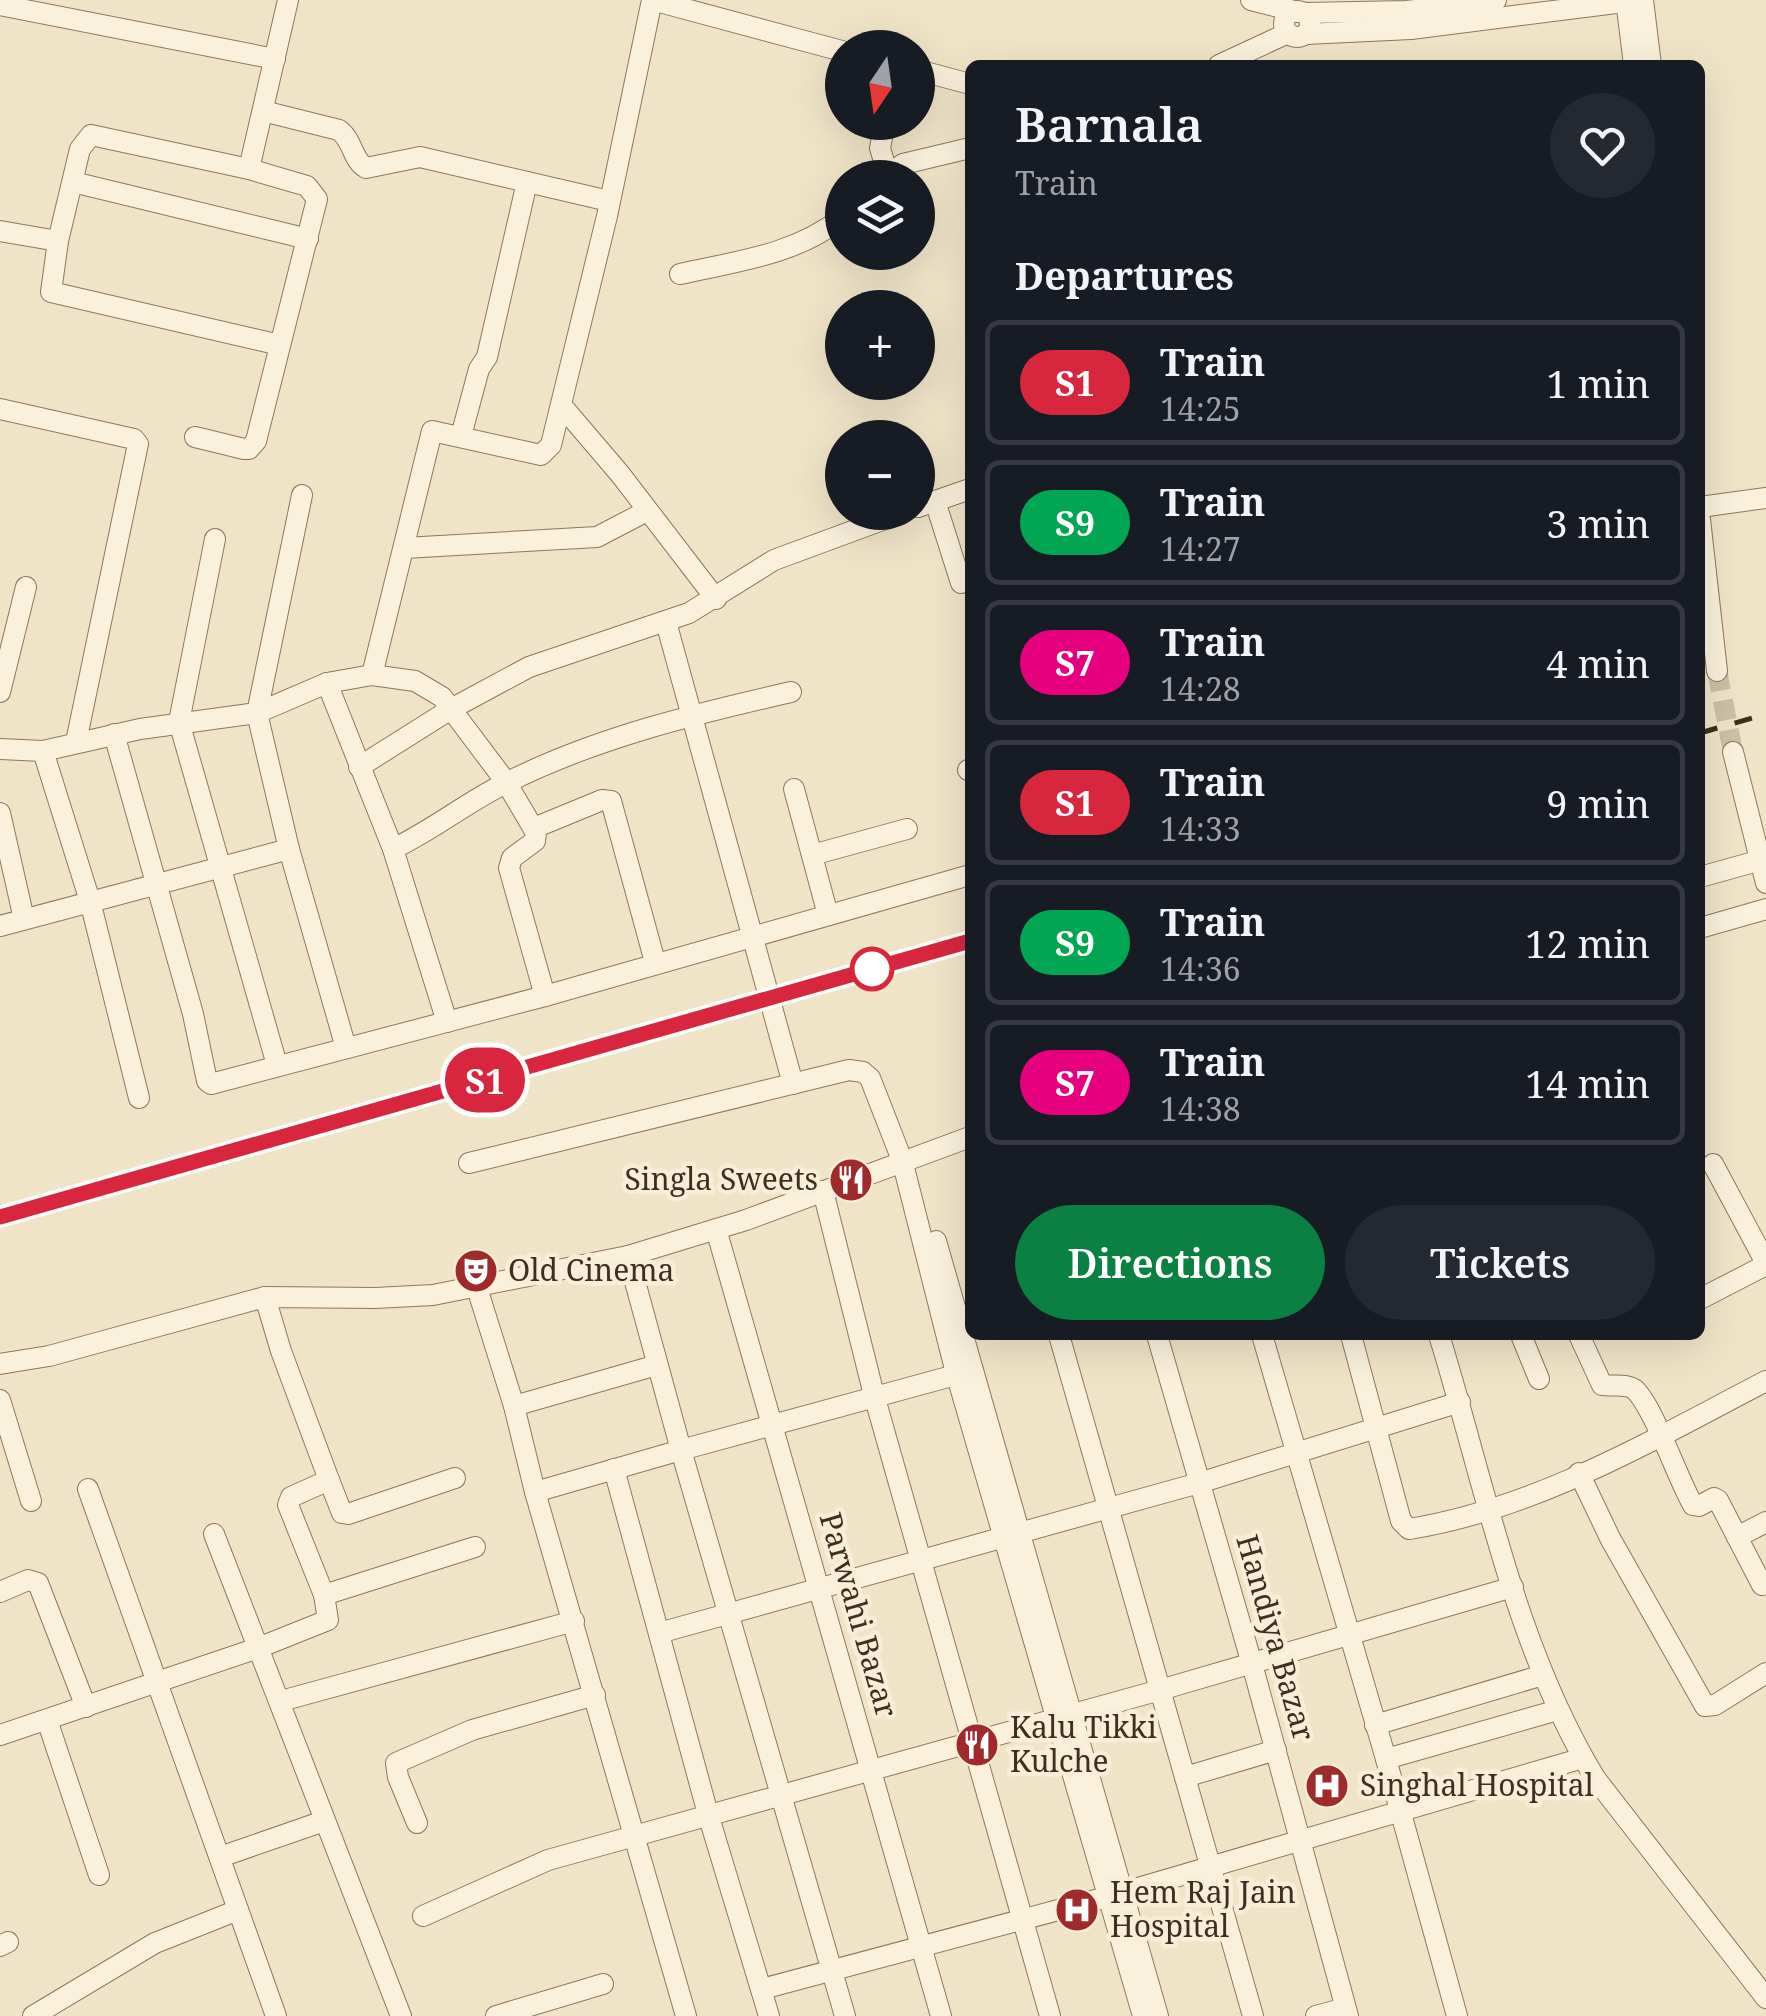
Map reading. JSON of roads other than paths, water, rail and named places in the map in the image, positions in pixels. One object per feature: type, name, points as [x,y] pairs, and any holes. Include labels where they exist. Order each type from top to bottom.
[{"type":"street","points":[[250,169],[288,0]]},
{"type":"street","points":[[372,675],[432,432],[544,455],[551,445],[652,0],[825,46]]},
{"type":"street","points":[[1251,0],[1305,17],[1411,29],[1634,1]]},
{"type":"street","points":[[1228,60],[1305,17],[1496,0]]},
{"type":"street","points":[[1634,1],[1634,60]]},
{"type":"street","points":[[1634,1],[1650,60]]},
{"type":"street","points":[[0,5],[276,59]]},
{"type":"street","points":[[935,75],[965,83]]},
{"type":"street","points":[[263,111],[339,130],[348,138],[360,165],[366,168],[420,157],[609,201]]},
{"type":"street","points":[[195,437],[244,449],[253,446],[280,345],[308,238],[317,199],[312,189],[250,169],[94,134],[82,146],[58,240],[52,292],[280,345]]},
{"type":"street","points":[[920,160],[965,149]]},
{"type":"street","points":[[73,182],[308,238]]},
{"type":"street","points":[[462,436],[479,369],[487,357],[527,182]]},
{"type":"street","points":[[0,231],[58,240]]},
{"type":"street","points":[[680,274],[782,251],[825,231]]},
{"type":"street","points":[[562,406],[716,599]]},
{"type":"street","points":[[0,409],[134,439],[138,444],[76,742]]},
{"type":"street","points":[[935,501],[965,491]]},
{"type":"street","points":[[302,495],[258,712],[289,849],[346,1048]]},
{"type":"street","points":[[1705,505],[1766,498]]},
{"type":"street","points":[[404,548],[597,536],[648,510]]},
{"type":"street","points":[[935,525],[960,583]]},
{"type":"street","points":[[359,767],[451,709],[556,656],[666,622],[716,599],[774,560],[855,530]]},
{"type":"street","points":[[215,539],[179,722],[277,1065]]},
{"type":"street","points":[[1705,566],[1716,671]]},
{"type":"street","points":[[0,692],[26,587]]},
{"type":"street","points":[[666,622],[793,1084]]},
{"type":"street","points":[[0,748],[43,751],[179,722],[258,712],[328,683],[372,675],[422,684],[436,691],[451,709],[506,782],[534,828],[535,841],[512,858],[509,868],[545,996]]},
{"type":"street","points":[[328,683],[394,849],[448,1022]]},
{"type":"street","points":[[394,849],[506,782],[589,748],[694,714],[791,692]]},
{"type":"street","points":[[114,734],[194,1014],[208,1082],[214,1084],[545,996],[965,876]]},
{"type":"street","points":[[43,751],[90,901],[140,1098]]},
{"type":"street","points":[[1733,752],[1766,883]]},
{"type":"street","points":[[794,789],[828,915]]},
{"type":"street","points":[[534,828],[602,800],[611,802],[655,962]]},
{"type":"street","points":[[0,813],[24,919]]},
{"type":"street","points":[[812,855],[907,828]]},
{"type":"street","points":[[0,926],[289,849]]},
{"type":"street","points":[[1705,876],[1761,860]]},
{"type":"street","points":[[1705,927],[1766,909]]},
{"type":"street","points":[[468,1163],[849,1070],[863,1072],[875,1087],[908,1159],[964,1372],[1114,1894],[1143,2016]]},
{"type":"street","points":[[0,1364],[49,1356],[264,1297],[404,1298],[477,1288],[628,1256],[716,1230],[965,1139]]},
{"type":"street","points":[[1705,1296],[1766,1264],[1713,1164]]},
{"type":"street","points":[[823,1191],[874,1395],[1050,2016]]},
{"type":"street","name":"Parwahi Bazar","points":[[716,1230],[941,2016]]},
{"type":"street","points":[[628,1256],[846,2016]]},
{"type":"street","points":[[477,1288],[514,1406],[686,2016]]},
{"type":"street","points":[[264,1297],[341,1511],[348,1514],[455,1478]]},
{"type":"street","points":[[1059,1340],[1253,2016]]},
{"type":"street","name":"Handiya Bazar","points":[[1159,1340],[1347,2012]]},
{"type":"street","points":[[1263,1340],[1458,2016]]},
{"type":"street","points":[[1352,1340],[1404,1528],[1490,1510],[1661,1435],[1766,1380]]},
{"type":"street","points":[[1447,1340],[1490,1510],[1558,1710],[1595,1778],[1766,1998]]},
{"type":"street","points":[[1523,1340],[1540,1379]]},
{"type":"street","points":[[1581,1340],[1599,1382],[1608,1387],[1631,1387],[1661,1435],[1692,1505],[1716,1498],[1762,1584]]},
{"type":"street","points":[[514,1406],[657,1364]]},
{"type":"street","points":[[536,1492],[964,1372]]},
{"type":"street","points":[[0,1400],[30,1500]]},
{"type":"street","points":[[659,1633],[1198,1483],[1460,1402]]},
{"type":"street","points":[[614,1469],[708,1814],[769,2016]]},
{"type":"street","points":[[1579,1473],[1610,1538],[1705,1706],[1714,1705],[1766,1672]]},
{"type":"street","points":[[0,1735],[324,1624],[329,1616],[324,1595],[288,1505],[291,1497],[301,1491],[330,1480]]},
{"type":"street","points":[[88,1489],[276,2016]]},
{"type":"street","points":[[1737,1537],[1766,1522]]},
{"type":"street","points":[[214,1534],[400,2016]]},
{"type":"street","points":[[324,1595],[475,1547]]},
{"type":"street","points":[[0,1592],[28,1580],[38,1583],[86,1706]]},
{"type":"street","points":[[423,1916],[548,1860],[1514,1587]]},
{"type":"street","points":[[280,1701],[574,1621]]},
{"type":"street","points":[[1375,1725],[1543,1675]]},
{"type":"street","points":[[417,1822],[396,1763],[472,1730],[595,1694]]},
{"type":"street","points":[[1386,1759],[1558,1710]]},
{"type":"street","points":[[46,1720],[99,1875]]},
{"type":"street","points":[[1185,1777],[1276,1750]]},
{"type":"street","points":[[762,1989],[1114,1894],[1582,1758]]},
{"type":"street","points":[[220,1856],[324,1821]]},
{"type":"street","points":[[1114,1894],[1158,2016]]},
{"type":"street","points":[[32,2016],[155,1943],[238,1910]]},
{"type":"street","points":[[508,2014],[603,1984]]},
{"type":"street","points":[[1316,2016],[1347,2012]]},
{"type":"tunnel","points":[[1717,671],[1733,752]]},
{"type":"railway","points":[[1705,732],[1766,714]]},
{"type":"railway","points":[[0,1217],[965,942]]},
{"type":"train","name":"S1","points":[[0,1217],[965,942]]},
{"type":"place","name":"Singla Sweets","points":[[851,1180]]},
{"type":"place","name":"Old Cinema","points":[[476,1271]]},
{"type":"place","name":"Kalu Tikki Kulche","points":[[977,1745]]},
{"type":"place","name":"Singhal Hospital","points":[[1327,1786]]},
{"type":"place","name":"Hem Raj Jain Hospital","points":[[1077,1910]]}]
